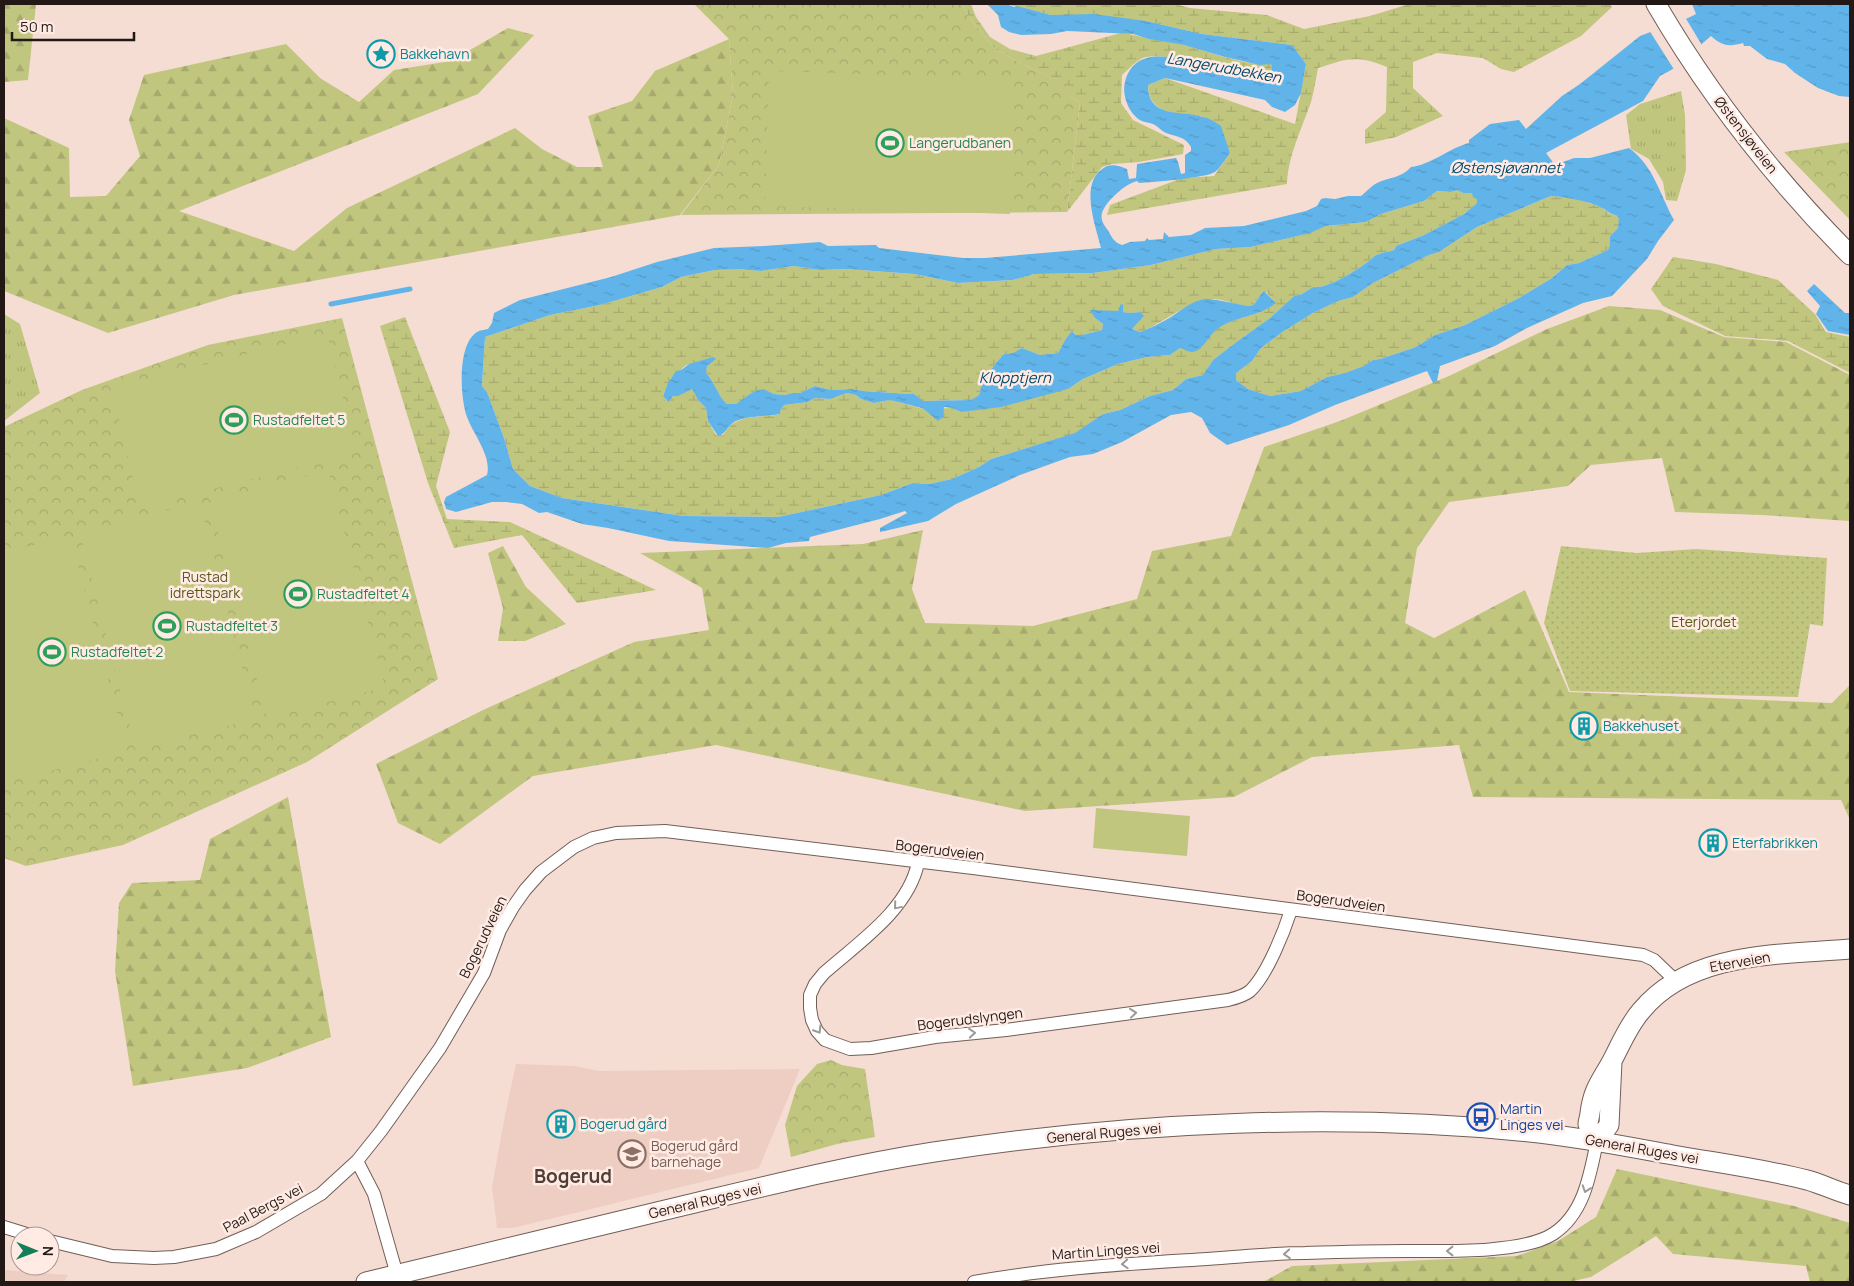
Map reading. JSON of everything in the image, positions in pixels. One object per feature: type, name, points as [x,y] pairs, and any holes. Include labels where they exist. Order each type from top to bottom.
[{"type":"main road","name":"Østensjøveien","points":[[1656,4],[1739,128],[1793,193],[1850,255]]},
{"type":"main road","name":"Eterveien","points":[[1596,1141],[1609,1125],[1612,1061],[1631,1024],[1655,996],[1701,970],[1735,961],[1850,949]]},
{"type":"main road","name":"General Ruges vei","points":[[366,1282],[399,1277],[698,1202],[830,1172],[935,1152],[1038,1138],[1209,1125],[1352,1123],[1438,1126],[1534,1133],[1596,1141],[1772,1173],[1811,1181],[1834,1191],[1850,1195]]},
{"type":"street","name":"Bogerudveien","points":[[357,1161],[381,1131],[454,1027],[484,973],[500,930],[525,890],[540,872],[574,847],[593,838],[616,833],[665,831],[973,868],[1643,955],[1654,960],[1677,982]]},
{"type":"street","name":"Bogerudslyngen","points":[[918,862],[915,876],[905,896],[894,910],[824,973],[815,984],[810,996],[810,1008],[817,1031],[825,1040],[850,1049],[871,1048],[935,1037],[1006,1030],[1228,1000],[1250,991],[1260,980],[1292,910]]},
{"type":"street","name":"Martin Linges vei","points":[[974,1282],[1019,1274],[1113,1265],[1304,1253],[1458,1251],[1510,1247],[1552,1234],[1569,1219],[1581,1200],[1588,1183],[1596,1141]]},
{"type":"street","name":"Paal Bergs vei","points":[[60,1244],[97,1253],[130,1258],[174,1257],[216,1249],[256,1232],[300,1208],[321,1194],[357,1161]]},
{"type":"street","points":[[357,1161],[374,1194],[399,1277]]},
{"type":"shaded area","name":"Bogerud gård barnehage","points":[[516,1064],[575,1066],[599,1071],[800,1069],[759,1168],[513,1228],[497,1228],[492,1187]]},
{"type":"shaded area","points":[[4,1270],[10,1270],[10,1276],[68,1275],[64,1282],[4,1282]]},
{"type":"green space","points":[[4,4],[36,4],[28,80],[4,82]]},
{"type":"green space","points":[[694,4],[962,4],[971,20],[995,49],[1034,70],[1066,83],[1071,97],[1080,103],[1067,212],[681,215],[719,165],[733,94],[729,39]]},
{"type":"green space","points":[[962,4],[971,4],[976,17],[990,37],[1010,49],[1036,56],[1121,33],[1184,45],[1241,61],[1270,64],[1272,66],[1271,77],[1267,79],[1172,57],[1146,57],[1139,60],[1122,75],[1121,103],[1133,120],[1184,145],[1183,154],[1102,167],[1067,212],[1080,103],[1071,97],[1065,83],[1034,70],[995,49],[971,20]]},
{"type":"green space","points":[[1006,4],[1175,4],[1190,8],[1267,15],[1304,29],[1370,16],[1406,5],[1610,4],[1612,7],[1581,36],[1514,72],[1501,69],[1483,58],[1437,53],[1413,62],[1413,88],[1443,116],[1396,137],[1365,144],[1365,130],[1386,112],[1387,67],[1360,59],[1353,59],[1318,68],[1311,102],[1290,163],[1287,184],[1107,215],[1110,205],[1182,178],[1214,176],[1230,153],[1204,117],[1176,114],[1160,108],[1149,95],[1148,85],[1165,78],[1295,124],[1306,64],[1292,45],[1202,34],[1146,21],[1051,15]]},
{"type":"green space","points":[[508,28],[534,35],[478,94],[179,211],[294,251],[347,208],[515,128],[542,149],[577,167],[603,167],[588,116],[632,101],[655,71],[729,39],[733,94],[719,165],[680,215],[234,295],[108,333],[4,291],[4,118],[69,148],[70,197],[106,196],[140,156],[129,120],[144,75],[286,44],[320,78],[359,102],[394,70],[451,61]]},
{"type":"green space","name":"Langerudbanen","points":[[769,71],[1014,79],[1010,214],[765,206]]},
{"type":"green space","points":[[1681,91],[1685,115],[1686,170],[1677,201],[1666,200],[1663,182],[1649,159],[1631,149],[1626,115],[1640,104]]},
{"type":"green space","points":[[1850,142],[1850,220],[1784,152]]},
{"type":"green space","points":[[1457,190],[1463,193],[1472,193],[1477,199],[1477,203],[1464,214],[1424,235],[1396,246],[1394,250],[1375,256],[1361,267],[1340,279],[1326,285],[1313,287],[1302,294],[1294,296],[1270,318],[1213,360],[1203,375],[1186,379],[1173,390],[1150,396],[1120,410],[1103,414],[1076,433],[991,459],[979,467],[952,479],[929,484],[913,483],[881,495],[778,517],[684,516],[562,498],[530,486],[513,469],[487,392],[482,386],[485,337],[550,315],[600,305],[662,287],[681,277],[715,270],[761,271],[794,266],[819,270],[847,269],[914,274],[958,283],[1013,280],[1034,274],[1093,273],[1151,265],[1216,249],[1251,247],[1309,233],[1326,226],[1366,222],[1381,214],[1424,201],[1437,191],[1451,192]],"holes":[[[1266,292],[1276,303],[1261,312],[1221,326],[1212,333],[1202,347],[1180,348],[1170,355],[1147,357],[1118,364],[1083,379],[1068,389],[961,412],[952,408],[924,409],[890,400],[874,403],[847,393],[830,399],[815,398],[808,402],[784,405],[780,414],[745,418],[732,424],[723,435],[716,435],[708,421],[706,408],[698,400],[692,389],[673,396],[666,401],[663,395],[671,378],[686,365],[715,359],[707,366],[706,373],[727,404],[736,404],[743,401],[753,392],[763,390],[785,395],[800,393],[815,386],[831,390],[852,389],[914,394],[922,401],[971,400],[979,395],[983,381],[1004,354],[1013,353],[1022,348],[1040,355],[1058,353],[1065,340],[1074,332],[1076,335],[1082,335],[1102,330],[1103,324],[1095,318],[1107,311],[1118,311],[1120,305],[1123,312],[1140,312],[1143,317],[1132,329],[1140,332],[1191,305],[1210,299],[1252,306],[1262,293]]]},
{"type":"green space","points":[[1551,196],[1574,198],[1601,207],[1610,214],[1616,215],[1619,219],[1618,228],[1610,236],[1608,250],[1579,263],[1567,265],[1552,278],[1519,298],[1465,325],[1435,335],[1416,347],[1373,360],[1365,366],[1345,373],[1327,377],[1301,391],[1270,396],[1248,389],[1236,380],[1236,373],[1252,361],[1261,348],[1313,313],[1338,301],[1353,297],[1373,283],[1429,255],[1439,252],[1477,227]]},
{"type":"green space","points":[[1673,257],[1716,264],[1778,280],[1815,314],[1826,332],[1850,337],[1850,373],[1788,341],[1725,336],[1663,306],[1651,289]]},
{"type":"green space","points":[[1609,306],[1660,310],[1724,337],[1786,342],[1850,375],[1849,521],[1675,512],[1662,458],[1591,465],[1568,486],[1449,502],[1417,548],[1405,623],[1434,638],[1525,590],[1569,692],[1832,703],[1850,685],[1850,820],[1841,800],[1473,797],[1459,745],[1312,757],[1234,797],[1025,811],[716,745],[533,776],[440,844],[398,823],[376,764],[483,710],[634,642],[709,630],[702,588],[640,553],[863,544],[923,530],[912,589],[925,623],[1033,626],[1137,599],[1152,551],[1231,536],[1264,447],[1340,421],[1449,376],[1547,329]]},
{"type":"green space","points":[[4,314],[20,324],[40,393],[4,421]]},
{"type":"green space","points":[[405,317],[450,432],[436,486],[447,519],[510,522],[656,590],[577,603],[522,535],[454,548],[428,483],[380,326]]},
{"type":"green space","name":"Rustad idrettspark","points":[[342,318],[438,679],[307,762],[123,845],[26,866],[4,858],[4,427],[82,390],[208,345]]},
{"type":"green space","name":"Rustadfeltet 5","points":[[327,334],[357,453],[140,507],[111,388]]},
{"type":"green space","name":"Rustadfeltet 4","points":[[328,470],[385,687],[267,718],[210,502]]},
{"type":"green space","name":"Rustadfeltet 3","points":[[200,502],[255,719],[135,749],[80,533]]},
{"type":"green space","name":"Rustadfeltet 2","points":[[70,535],[127,751],[7,782],[4,772],[4,553]]},
{"type":"green space","points":[[503,546],[526,587],[566,624],[525,641],[498,641],[503,608],[488,553]]},
{"type":"green space","name":"Eterjordet","points":[[1561,546],[1637,553],[1696,549],[1827,558],[1823,626],[1810,624],[1798,697],[1570,691],[1544,623]]},
{"type":"green space","points":[[288,797],[331,1037],[247,1068],[133,1086],[115,971],[119,903],[132,883],[200,880],[210,839]]},
{"type":"green space","points":[[1096,808],[1190,816],[1187,856],[1093,848]]},
{"type":"green space","points":[[831,1060],[842,1065],[865,1069],[875,1137],[837,1144],[791,1157],[785,1125],[797,1086],[817,1064]]},
{"type":"green space","points":[[1617,1169],[1794,1206],[1850,1223],[1850,1282],[1810,1282],[1806,1266],[1673,1254],[1656,1236],[1591,1277],[1569,1282],[1263,1282],[1292,1266],[1517,1256],[1558,1241],[1596,1217]]},
{"type":"water","name":"Østensjøvannet","points":[[987,4],[1006,4],[1051,15],[1094,14],[1146,21],[1202,34],[1292,45],[1306,64],[1301,93],[1295,105],[1285,112],[1272,107],[1265,100],[1165,78],[1148,85],[1149,96],[1160,108],[1206,118],[1221,126],[1230,153],[1217,170],[1210,174],[1167,181],[1139,183],[1137,181],[1116,194],[1104,208],[1102,219],[1113,238],[1122,245],[1130,242],[1145,241],[1147,238],[1149,240],[1163,239],[1164,232],[1169,237],[1191,235],[1205,228],[1244,226],[1306,211],[1317,206],[1321,199],[1361,196],[1377,183],[1469,143],[1469,140],[1490,124],[1519,120],[1526,129],[1562,96],[1640,36],[1696,14],[1692,4],[1850,4],[1850,97],[1839,96],[1818,88],[1785,64],[1767,59],[1750,46],[1744,46],[1743,43],[1726,45],[1711,36],[1673,69],[1660,76],[1643,101],[1546,153],[1555,165],[1574,158],[1590,158],[1629,148],[1638,155],[1651,172],[1674,220],[1647,259],[1612,296],[1583,303],[1527,328],[1495,346],[1440,366],[1437,381],[1433,383],[1427,371],[1335,405],[1289,425],[1227,445],[1210,433],[1202,418],[1191,412],[1171,415],[1122,442],[1093,454],[1070,457],[1020,475],[956,504],[928,521],[880,532],[880,528],[907,513],[905,511],[810,537],[809,541],[786,543],[768,548],[669,541],[582,524],[547,512],[539,513],[522,504],[507,502],[492,502],[456,512],[446,509],[444,502],[446,497],[487,475],[487,460],[467,417],[463,397],[462,372],[463,359],[471,338],[478,331],[488,329],[492,323],[494,313],[520,300],[714,248],[820,242],[828,246],[876,245],[879,248],[963,258],[985,258],[1101,248],[1093,218],[1090,196],[1091,186],[1101,170],[1107,166],[1116,166],[1127,169],[1129,179],[1136,178],[1137,164],[1176,158],[1181,174],[1185,173],[1185,155],[1191,151],[1189,143],[1180,137],[1164,132],[1153,124],[1140,120],[1130,110],[1124,86],[1126,78],[1133,67],[1143,59],[1172,57],[1207,63],[1267,79],[1271,77],[1272,66],[1270,64],[1260,65],[1133,34],[1067,31],[1051,34],[1021,35],[1009,32],[1001,27],[998,15]],"holes":[[[1457,190],[1463,193],[1472,193],[1473,197],[1477,199],[1477,203],[1464,214],[1424,235],[1396,246],[1394,250],[1375,256],[1361,267],[1340,279],[1326,285],[1313,287],[1302,294],[1294,296],[1270,318],[1213,360],[1203,375],[1186,379],[1173,390],[1150,396],[1120,410],[1103,414],[1075,433],[991,459],[979,467],[952,479],[929,484],[913,483],[881,495],[778,517],[684,516],[562,498],[530,486],[513,469],[487,392],[482,386],[485,337],[550,315],[600,305],[662,287],[681,277],[715,270],[761,271],[794,266],[819,270],[847,269],[914,274],[958,283],[1013,280],[1034,274],[1093,273],[1151,265],[1216,249],[1251,247],[1310,233],[1326,226],[1366,222],[1381,214],[1424,201],[1437,191],[1451,192]],[[1551,196],[1584,201],[1616,215],[1619,219],[1618,228],[1610,236],[1608,250],[1579,263],[1567,265],[1552,278],[1519,298],[1465,325],[1435,335],[1416,347],[1373,360],[1364,366],[1345,373],[1327,377],[1301,391],[1270,396],[1248,389],[1236,380],[1236,373],[1252,361],[1261,348],[1313,313],[1338,301],[1353,297],[1373,283],[1429,255],[1439,252],[1477,227]]]},
{"type":"water","points":[[1814,284],[1845,313],[1850,313],[1850,335],[1828,331],[1816,314],[1820,306],[1807,291]]},
{"type":"water","name":"Klopptjern","points":[[1264,291],[1276,303],[1262,312],[1222,326],[1196,351],[1190,352],[1180,348],[1170,355],[1147,357],[1118,364],[1083,379],[1068,389],[1001,407],[961,412],[944,407],[943,417],[938,421],[924,409],[918,407],[890,400],[874,403],[847,393],[830,399],[815,398],[808,402],[784,405],[780,414],[741,419],[733,423],[718,436],[708,421],[706,408],[698,400],[692,389],[678,396],[673,396],[668,402],[663,396],[668,383],[676,371],[689,364],[713,357],[716,359],[707,366],[706,373],[727,404],[736,404],[753,392],[763,389],[774,394],[785,395],[800,393],[815,386],[831,390],[852,389],[914,394],[923,401],[971,400],[979,395],[983,381],[1004,354],[1013,353],[1022,348],[1040,355],[1058,353],[1072,331],[1076,335],[1082,335],[1102,330],[1103,324],[1095,318],[1090,310],[1118,311],[1120,305],[1123,304],[1123,312],[1140,312],[1144,316],[1132,329],[1140,332],[1200,300],[1209,299],[1251,306]]},
{"type":"pier","points":[[1685,17],[1703,47],[1675,71],[1649,30]]},
{"type":"waterway","points":[[331,304],[410,289]]},
{"type":"place","name":"Bakkehavn","points":[[381,54]]},
{"type":"place","name":"Langerudbanen","points":[[890,143]]},
{"type":"place","name":"Rustadfeltet 5","points":[[234,420]]},
{"type":"place","name":"Rustadfeltet 4","points":[[298,594]]},
{"type":"place","name":"Rustadfeltet 3","points":[[167,626]]},
{"type":"place","name":"Rustadfeltet 2","points":[[52,652]]},
{"type":"place","name":"Bakkehuset","points":[[1584,726]]},
{"type":"place","name":"Eterfabrikken","points":[[1713,843]]},
{"type":"place","name":"Martin Linges vei","points":[[1481,1117]]},
{"type":"place","name":"Bogerud gård","points":[[561,1124]]},
{"type":"place","name":"Bogerud gård barnehage","points":[[632,1154]]},
{"type":"district","name":"Bogerud","points":[[573,1176]]},
{"type":"water label","name":"Langerudbekken","points":[[1224,68]]}]
